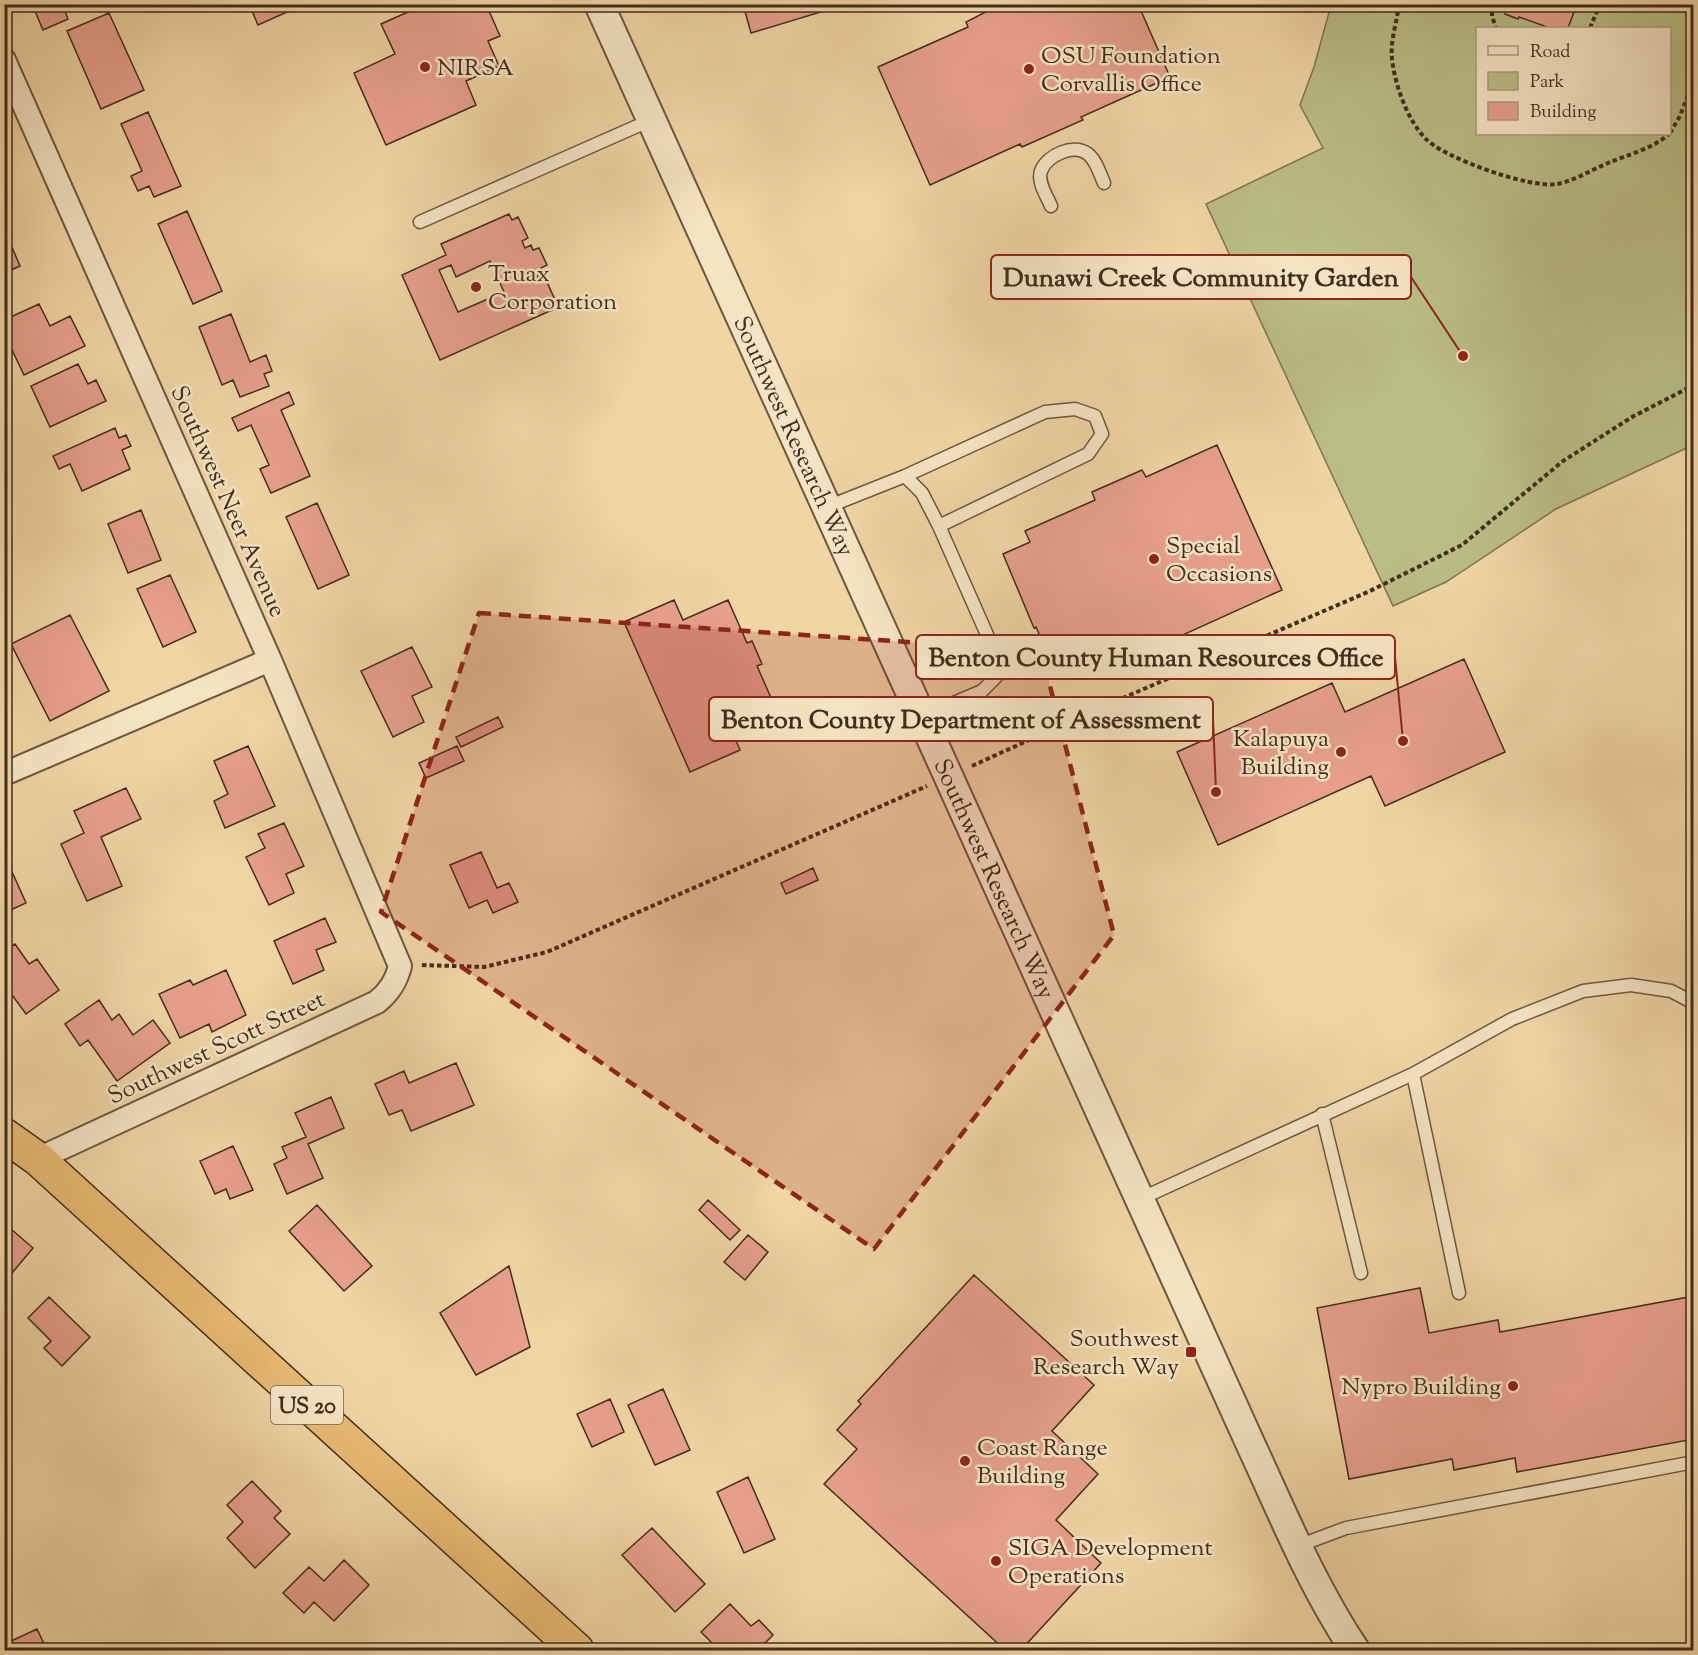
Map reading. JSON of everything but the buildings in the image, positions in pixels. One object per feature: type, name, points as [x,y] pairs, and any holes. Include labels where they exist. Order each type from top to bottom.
[{"type":"highway","name":"US 20","points":[[4,1117],[38,1159]]},
{"type":"highway","name":"US 20","points":[[4,1135],[38,1159],[577,1650]]},
{"type":"street","name":"Southwest Research Way","points":[[599,4],[1138,1199],[1298,1546],[1355,1650]]},
{"type":"street","name":"Southwest Neer Avenue","points":[[4,60],[270,660],[400,966]]},
{"type":"street","points":[[4,774],[270,660]]},
{"type":"street","name":"Southwest Scott Street","points":[[38,1159],[377,1002],[387,994],[397,978],[400,966]]},
{"type":"lane","points":[[420,222],[651,120]]},
{"type":"lane","points":[[1051,206],[1040,181],[1041,171],[1048,161],[1060,153],[1082,150],[1091,156],[1104,183]]},
{"type":"lane","points":[[827,507],[905,476],[1045,412],[1075,409],[1095,416],[1102,434],[1088,454],[939,526]]},
{"type":"lane","points":[[905,476],[922,493],[939,526],[996,655],[996,676],[982,691],[921,717]]},
{"type":"lane","points":[[1138,1199],[1413,1074],[1512,1019],[1583,991],[1631,985],[1671,991],[1694,1004]]},
{"type":"lane","points":[[1413,1074],[1459,1293]]},
{"type":"lane","points":[[1322,1114],[1362,1273]]},
{"type":"lane","points":[[1298,1546],[1346,1528],[1694,1462]]},
{"type":"path","points":[[1399,4],[1392,57],[1396,78],[1402,99],[1415,125],[1426,140],[1439,149],[1506,177],[1534,184],[1556,185],[1640,150],[1667,135]]},
{"type":"path","points":[[1492,4],[1492,16],[1496,27]]},
{"type":"path","points":[[1590,27],[1600,4]]},
{"type":"path","points":[[1669,4],[1694,15]]},
{"type":"path","points":[[1671,130],[1680,116],[1694,79]]},
{"type":"path","points":[[400,966],[426,964],[484,967],[547,952],[1370,591],[1462,544],[1563,461],[1632,417],[1694,385]]},
{"type":"highlighted area","points":[[479,613],[1041,651],[1114,935],[874,1249],[381,912]]},
{"type":"green space","points":[[1331,5],[1693,5],[1693,445],[1556,509],[1446,582],[1393,606],[1206,204],[1323,148],[1300,105],[1314,67]]},
{"type":"place","name":"NIRSA","points":[[425,67]]},
{"type":"place","name":"OSU Foundation Corvallis Office","points":[[1029,69]]},
{"type":"place","name":"Truax Corporation","points":[[476,287]]},
{"type":"place","name":"Dunawi Creek Community Garden","points":[[1463,356]]},
{"type":"place","name":"Special Occasions","points":[[1154,559]]},
{"type":"place","name":"Benton County Human Resources Office","points":[[1403,741]]},
{"type":"place","name":"Kalapuya Building","points":[[1341,752]]},
{"type":"place","name":"Benton County Department of Assessment","points":[[1216,792]]},
{"type":"place","name":"Southwest Research Way","points":[[1191,1352]]},
{"type":"place","name":"Nypro Building","points":[[1513,1386]]},
{"type":"place","name":"Coast Range Building","points":[[965,1461]]},
{"type":"place","name":"SIGA Development Operations","points":[[996,1561]]}]
